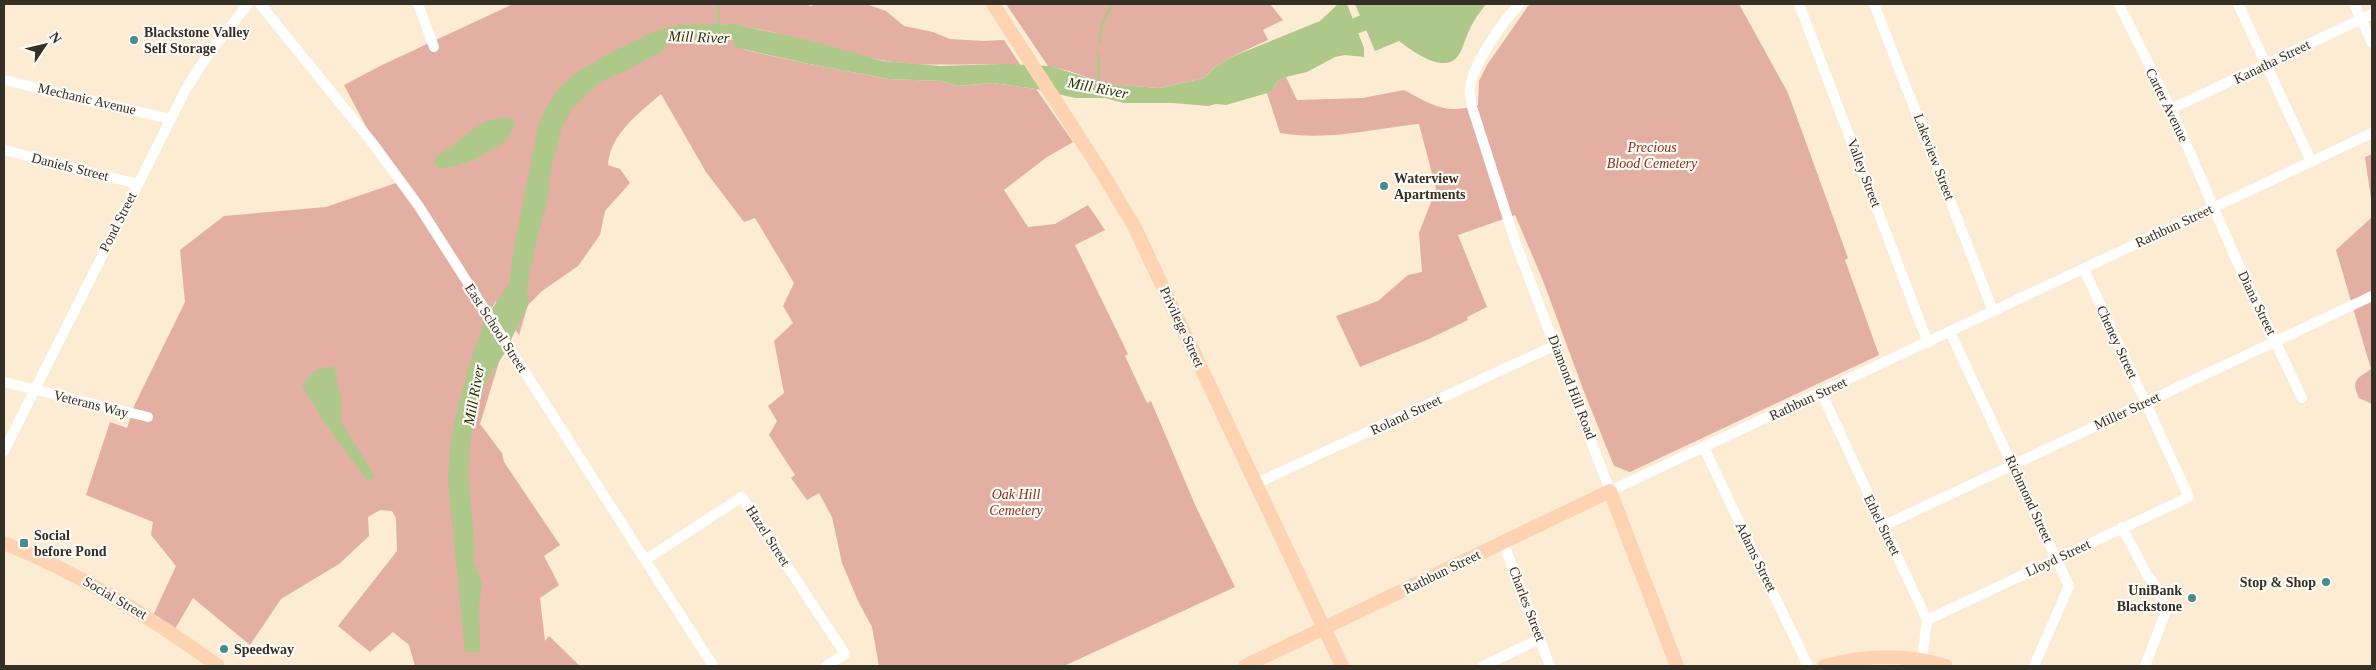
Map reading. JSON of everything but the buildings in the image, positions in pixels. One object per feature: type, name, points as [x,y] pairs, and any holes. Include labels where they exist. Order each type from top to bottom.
[{"type":"main road","name":"Privilege Street","points":[[994,4],[1134,226],[1342,666]]},
{"type":"main road","name":"Rathbun Street","points":[[1245,666],[1324,627],[1414,587],[1610,491]]},
{"type":"main road","name":"Diamond Hill Road","points":[[1610,491],[1677,666]]},
{"type":"main road","name":"Social Street","points":[[4,543],[61,567],[85,580],[147,616],[218,666]]},
{"type":"main road","points":[[1824,666],[1854,658],[1906,658],[1946,666]]},
{"type":"street","name":"Pond Street","points":[[4,451],[170,119],[207,56],[248,4]]},
{"type":"street","name":"East School Street","points":[[260,4],[385,159],[418,205],[713,666]]},
{"type":"street","points":[[418,4],[434,47]]},
{"type":"street","name":"Diamond Hill Road","points":[[1520,4],[1510,15],[1478,66],[1470,88],[1472,107],[1514,239],[1556,345],[1610,491]]},
{"type":"street","name":"Valley Street","points":[[1799,4],[1928,343]]},
{"type":"street","name":"Lakeview Street","points":[[1874,4],[1993,311]]},
{"type":"street","name":"Carter Avenue","points":[[2119,4],[2171,110],[2213,207]]},
{"type":"street","points":[[2238,4],[2311,161]]},
{"type":"street","points":[[2354,4],[2372,43]]},
{"type":"street","name":"Kanatha Street","points":[[2171,110],[2372,14]]},
{"type":"street","name":"Mechanic Avenue","points":[[4,80],[170,119]]},
{"type":"street","name":"Rathbun Street","points":[[1610,491],[2372,133]]},
{"type":"street","name":"Daniels Street","points":[[4,150],[137,184]]},
{"type":"street","name":"Diana Street","points":[[2213,207],[2302,398]]},
{"type":"street","name":"Cheney Street","points":[[2084,269],[2189,497]]},
{"type":"street","name":"Miller Street","points":[[1882,526],[2372,296]]},
{"type":"street","name":"Richmond Street","points":[[1950,332],[2070,586],[2034,666]]},
{"type":"street","name":"Roland Street","points":[[1255,484],[1556,345]]},
{"type":"street","name":"Veterans Way","points":[[4,382],[148,417]]},
{"type":"street","name":"Ethel Street","points":[[1821,392],[1927,620]]},
{"type":"street","name":"Adams Street","points":[[1704,448],[1808,666]]},
{"type":"street","name":"Hazel Street","points":[[645,560],[742,497],[845,654],[826,666]]},
{"type":"street","name":"Lloyd Street","points":[[1927,620],[2189,497]]},
{"type":"street","points":[[2122,527],[2147,575],[2158,589],[2166,611],[2145,666]]},
{"type":"street","name":"Charles Street","points":[[1503,542],[1550,666]]},
{"type":"street","points":[[1922,660],[1927,620]]},
{"type":"street","points":[[1483,666],[1540,639]]},
{"type":"green space","name":"Oak Hill Cemetery","points":[[513,4],[807,4],[810,6],[818,4],[866,4],[886,11],[904,26],[933,32],[950,39],[1004,40],[1021,66],[898,63],[851,54],[763,30],[733,25],[714,25],[745,50],[809,64],[888,79],[941,81],[957,86],[993,83],[1036,89],[1073,142],[1047,157],[1004,190],[1028,227],[1055,224],[1088,205],[1105,230],[1075,245],[1128,354],[1125,356],[1147,403],[1151,401],[1196,507],[1235,587],[1064,666],[879,666],[872,627],[858,601],[842,563],[832,517],[819,493],[807,500],[791,478],[795,475],[769,435],[777,421],[768,406],[784,393],[774,341],[793,323],[783,306],[794,283],[755,218],[744,222],[706,172],[661,94],[627,125],[614,144],[608,165],[620,169],[630,183],[605,211],[600,235],[578,266],[542,291],[528,305],[519,335],[496,301],[485,319],[503,349],[480,424],[502,453],[504,462],[560,545],[544,556],[559,585],[540,598],[545,641],[549,636],[580,666],[415,666],[409,645],[393,632],[370,652],[338,626],[397,551],[396,518],[392,511],[380,510],[368,517],[369,536],[339,564],[281,599],[250,645],[193,598],[172,634],[150,622],[176,566],[151,535],[153,522],[86,495],[110,422],[127,428],[135,404],[185,302],[180,250],[224,216],[326,207],[396,183],[344,85],[382,65]]},
{"type":"green space","points":[[1006,4],[1270,4],[1283,20],[1263,30],[1268,40],[1229,58],[1215,67],[1204,78],[1160,88],[1106,84],[1048,66]]},
{"type":"green space","name":"Precious Blood Cemetery","points":[[1533,4],[1739,4],[1788,93],[1848,258],[1845,260],[1879,355],[1630,472],[1614,466],[1542,278],[1515,215],[1458,235],[1487,307],[1467,317],[1468,320],[1429,339],[1360,367],[1336,316],[1378,301],[1408,275],[1422,272],[1419,233],[1436,189],[1419,124],[1333,135],[1316,136],[1280,133],[1267,93],[1271,92],[1278,81],[1286,77],[1297,100],[1363,98],[1404,90],[1431,104],[1447,109],[1478,105],[1479,81],[1487,65],[1528,6]]},
{"type":"green space","points":[[2372,154],[2372,206],[2365,157]]},
{"type":"green space","points":[[2372,217],[2372,404],[2359,398],[2356,392],[2355,383],[2371,369],[2336,250]]},
{"type":"water","points":[[1338,4],[1347,4],[1364,48],[1364,57],[1345,55],[1335,57],[1307,72],[1278,81],[1271,92],[1226,105],[1124,103],[1105,98],[1075,98],[1036,89],[993,83],[957,86],[941,81],[888,79],[733,47],[733,39],[712,43],[679,35],[668,41],[664,50],[602,81],[573,107],[562,127],[552,165],[546,207],[538,234],[527,287],[528,305],[504,354],[485,383],[471,436],[468,472],[475,547],[474,561],[482,584],[479,607],[480,652],[465,652],[448,481],[453,427],[470,362],[485,319],[510,282],[513,253],[538,126],[544,111],[559,88],[577,72],[610,53],[661,29],[680,25],[734,24],[808,40],[883,61],[940,66],[1001,64],[1050,66],[1107,84],[1160,88],[1204,78],[1215,67],[1229,58],[1320,21]]},
{"type":"water","points":[[1355,4],[1486,4],[1472,24],[1458,56],[1452,61],[1445,63],[1428,59],[1399,41],[1375,51]]},
{"type":"water","points":[[503,117],[510,117],[515,124],[505,141],[490,151],[463,164],[437,168],[434,160],[436,156],[481,124]]},
{"type":"water","points":[[334,366],[341,397],[341,422],[375,476],[368,482],[320,416],[302,385],[315,370]]},
{"type":"waterway","points":[[718,27],[719,4]]},
{"type":"waterway","points":[[1099,42],[1102,24],[1112,4]]},
{"type":"waterway","name":"Mill River","points":[[1337,33],[1363,23],[1386,10],[1387,4]]},
{"type":"waterway","points":[[1098,54],[1099,84]]},
{"type":"place","name":"Blackstone Valley Self Storage","points":[[134,40]]},
{"type":"place","name":"Waterview Apartments","points":[[1384,186]]},
{"type":"place","name":"Social before Pond","points":[[24,543]]},
{"type":"place","name":"Stop & Shop","points":[[2326,582]]},
{"type":"place","name":"UniBank Blackstone","points":[[2192,598]]},
{"type":"place","name":"Speedway","points":[[224,649]]}]
